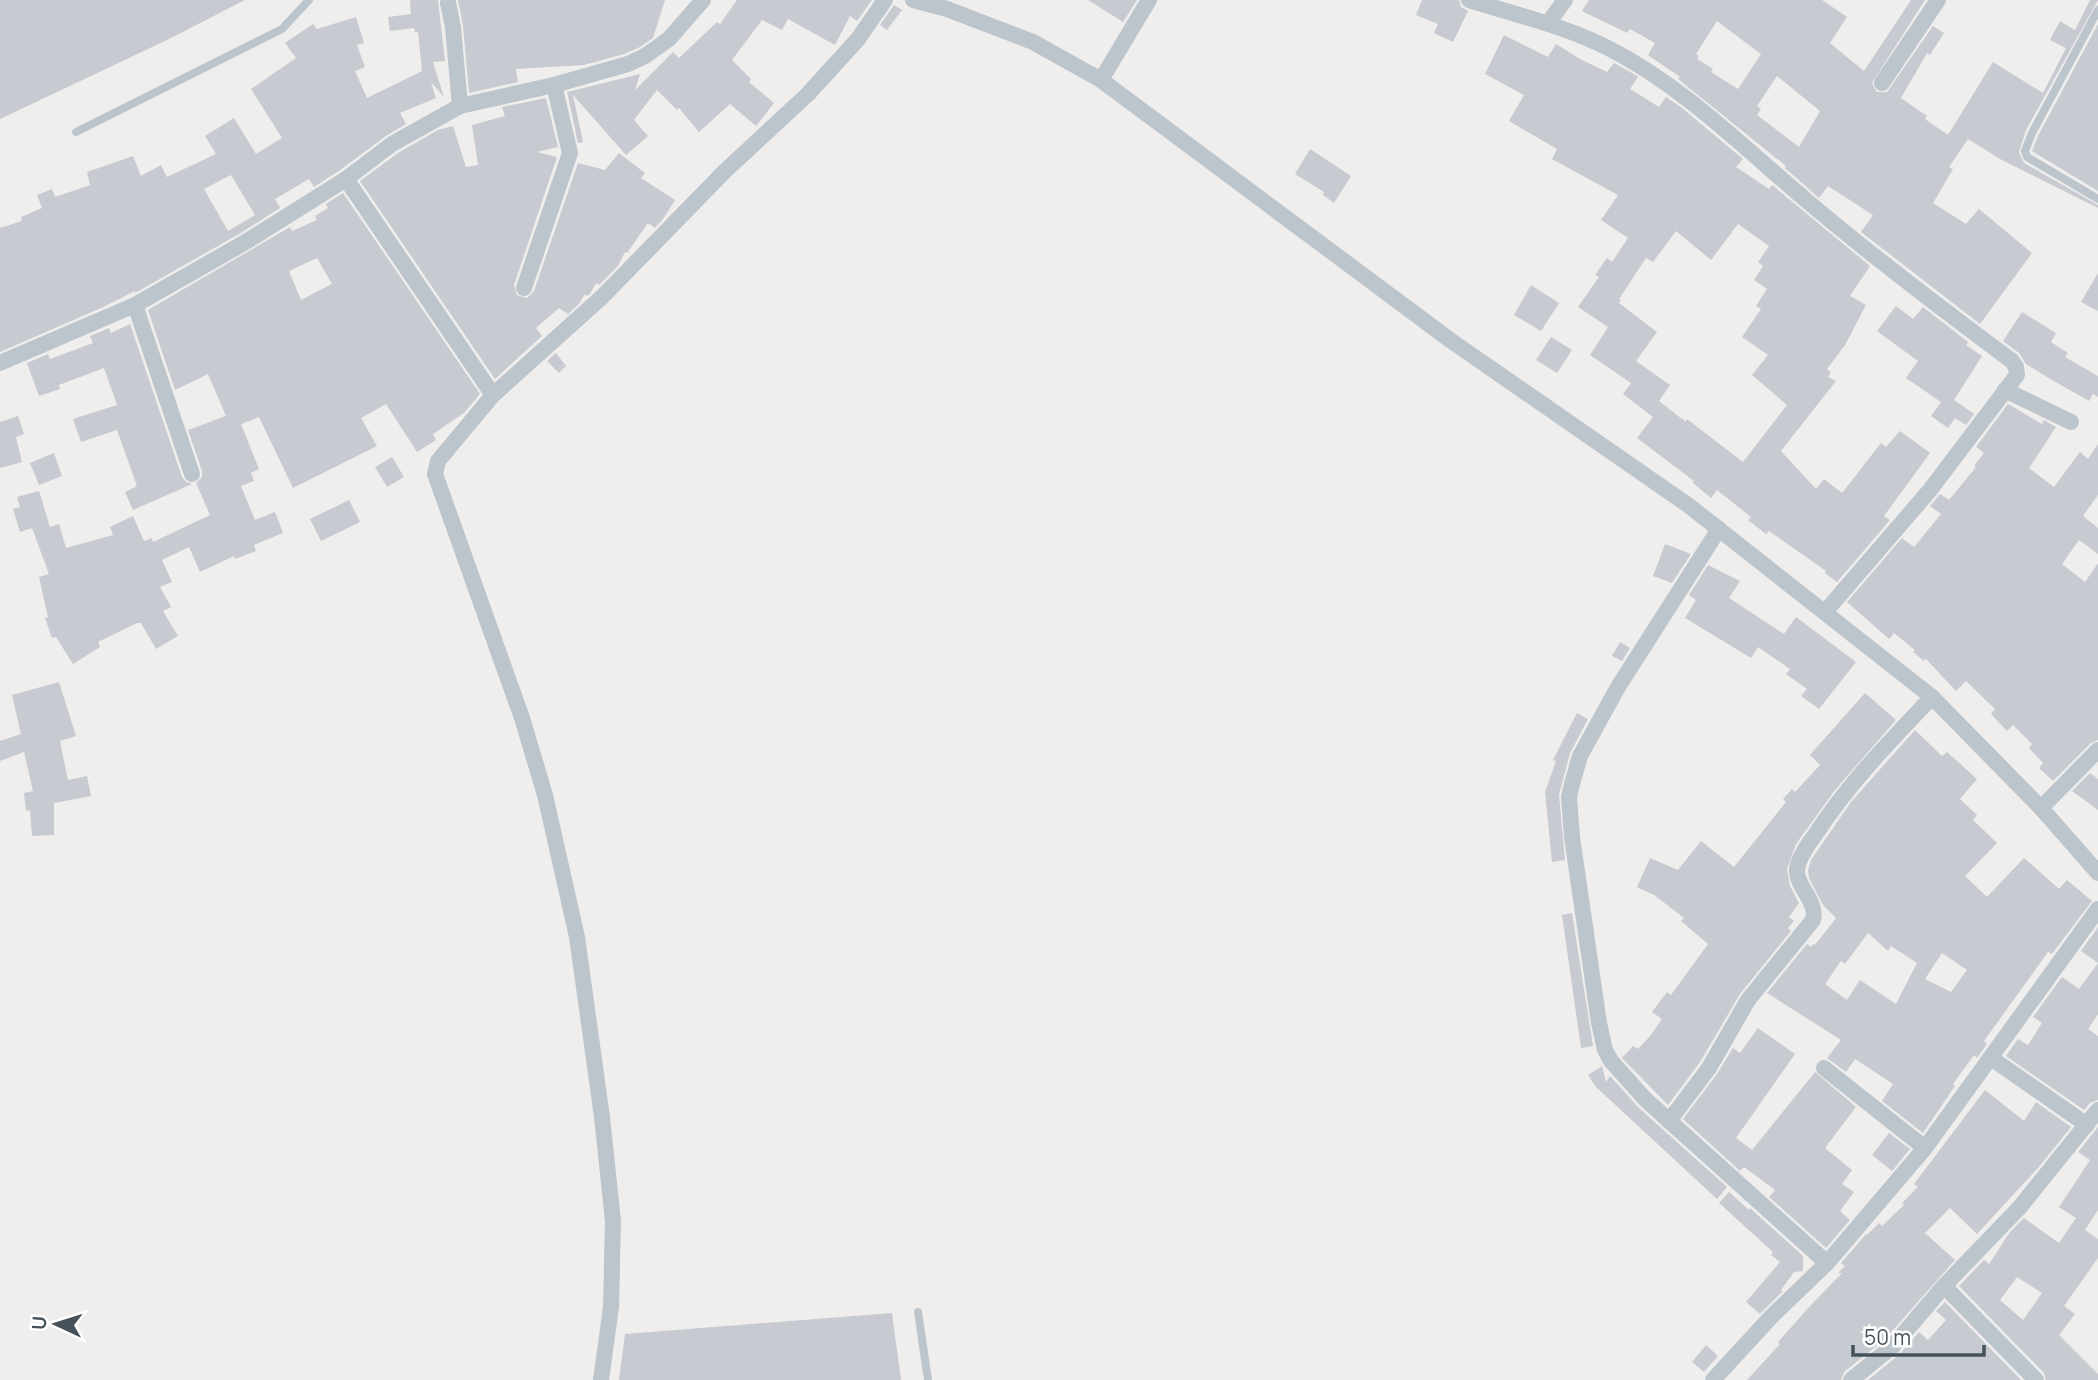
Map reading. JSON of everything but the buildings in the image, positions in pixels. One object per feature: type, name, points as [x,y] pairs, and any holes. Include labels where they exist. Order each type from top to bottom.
[{"type":"street","points":[[0,363],[135,305],[244,243],[346,178],[392,144],[460,106],[554,85],[628,64],[645,56],[669,39],[703,0]]},
{"type":"street","points":[[601,1380],[611,1307],[613,1222],[602,1117],[577,937],[545,795],[526,731],[435,474],[438,461],[493,395],[602,297],[725,170],[808,94],[858,38],[885,0]]},
{"type":"street","points":[[913,0],[947,9],[1033,42],[1101,80],[1450,340],[1719,529],[1932,697],[2041,808],[2098,873]]},
{"type":"street","points":[[1101,80],[1149,0]]},
{"type":"street","points":[[1469,0],[1548,23],[1609,48],[1672,86],[1865,249],[1940,309],[2012,361],[2016,367],[2017,375],[1930,489],[1825,612]]},
{"type":"street","points":[[1548,23],[1565,0]]},
{"type":"street","points":[[1882,83],[1938,0]]},
{"type":"street","points":[[449,3],[460,106]]},
{"type":"street","points":[[524,288],[570,153],[554,85]]},
{"type":"street","points":[[346,178],[493,395]]},
{"type":"street","points":[[135,305],[192,474]]},
{"type":"street","points":[[2005,390],[2071,422]]},
{"type":"street","points":[[1719,529],[1605,710],[1580,756],[1569,797],[1572,837],[1599,1023],[1605,1050],[1611,1061],[1646,1100],[1827,1263]]},
{"type":"street","points":[[1669,1121],[1709,1068],[1748,1000],[1814,919],[1814,908],[1797,873],[1810,843],[1865,767],[1932,697]]},
{"type":"street","points":[[2041,808],[2098,750]]},
{"type":"street","points":[[1713,1380],[1771,1317],[1827,1263],[1925,1148],[2098,909]]},
{"type":"street","points":[[1991,1058],[2087,1125]]},
{"type":"street","points":[[1824,1068],[1925,1148]]},
{"type":"street","points":[[1851,1380],[1893,1346],[1944,1286],[2020,1207],[2098,1110]]},
{"type":"street","points":[[1944,1286],[2036,1380]]},
{"type":"lane","points":[[76,132],[282,29],[309,0]]},
{"type":"lane","points":[[2098,10],[2025,151],[2028,157],[2098,199]]},
{"type":"lane","points":[[918,1312],[928,1380]]}]
